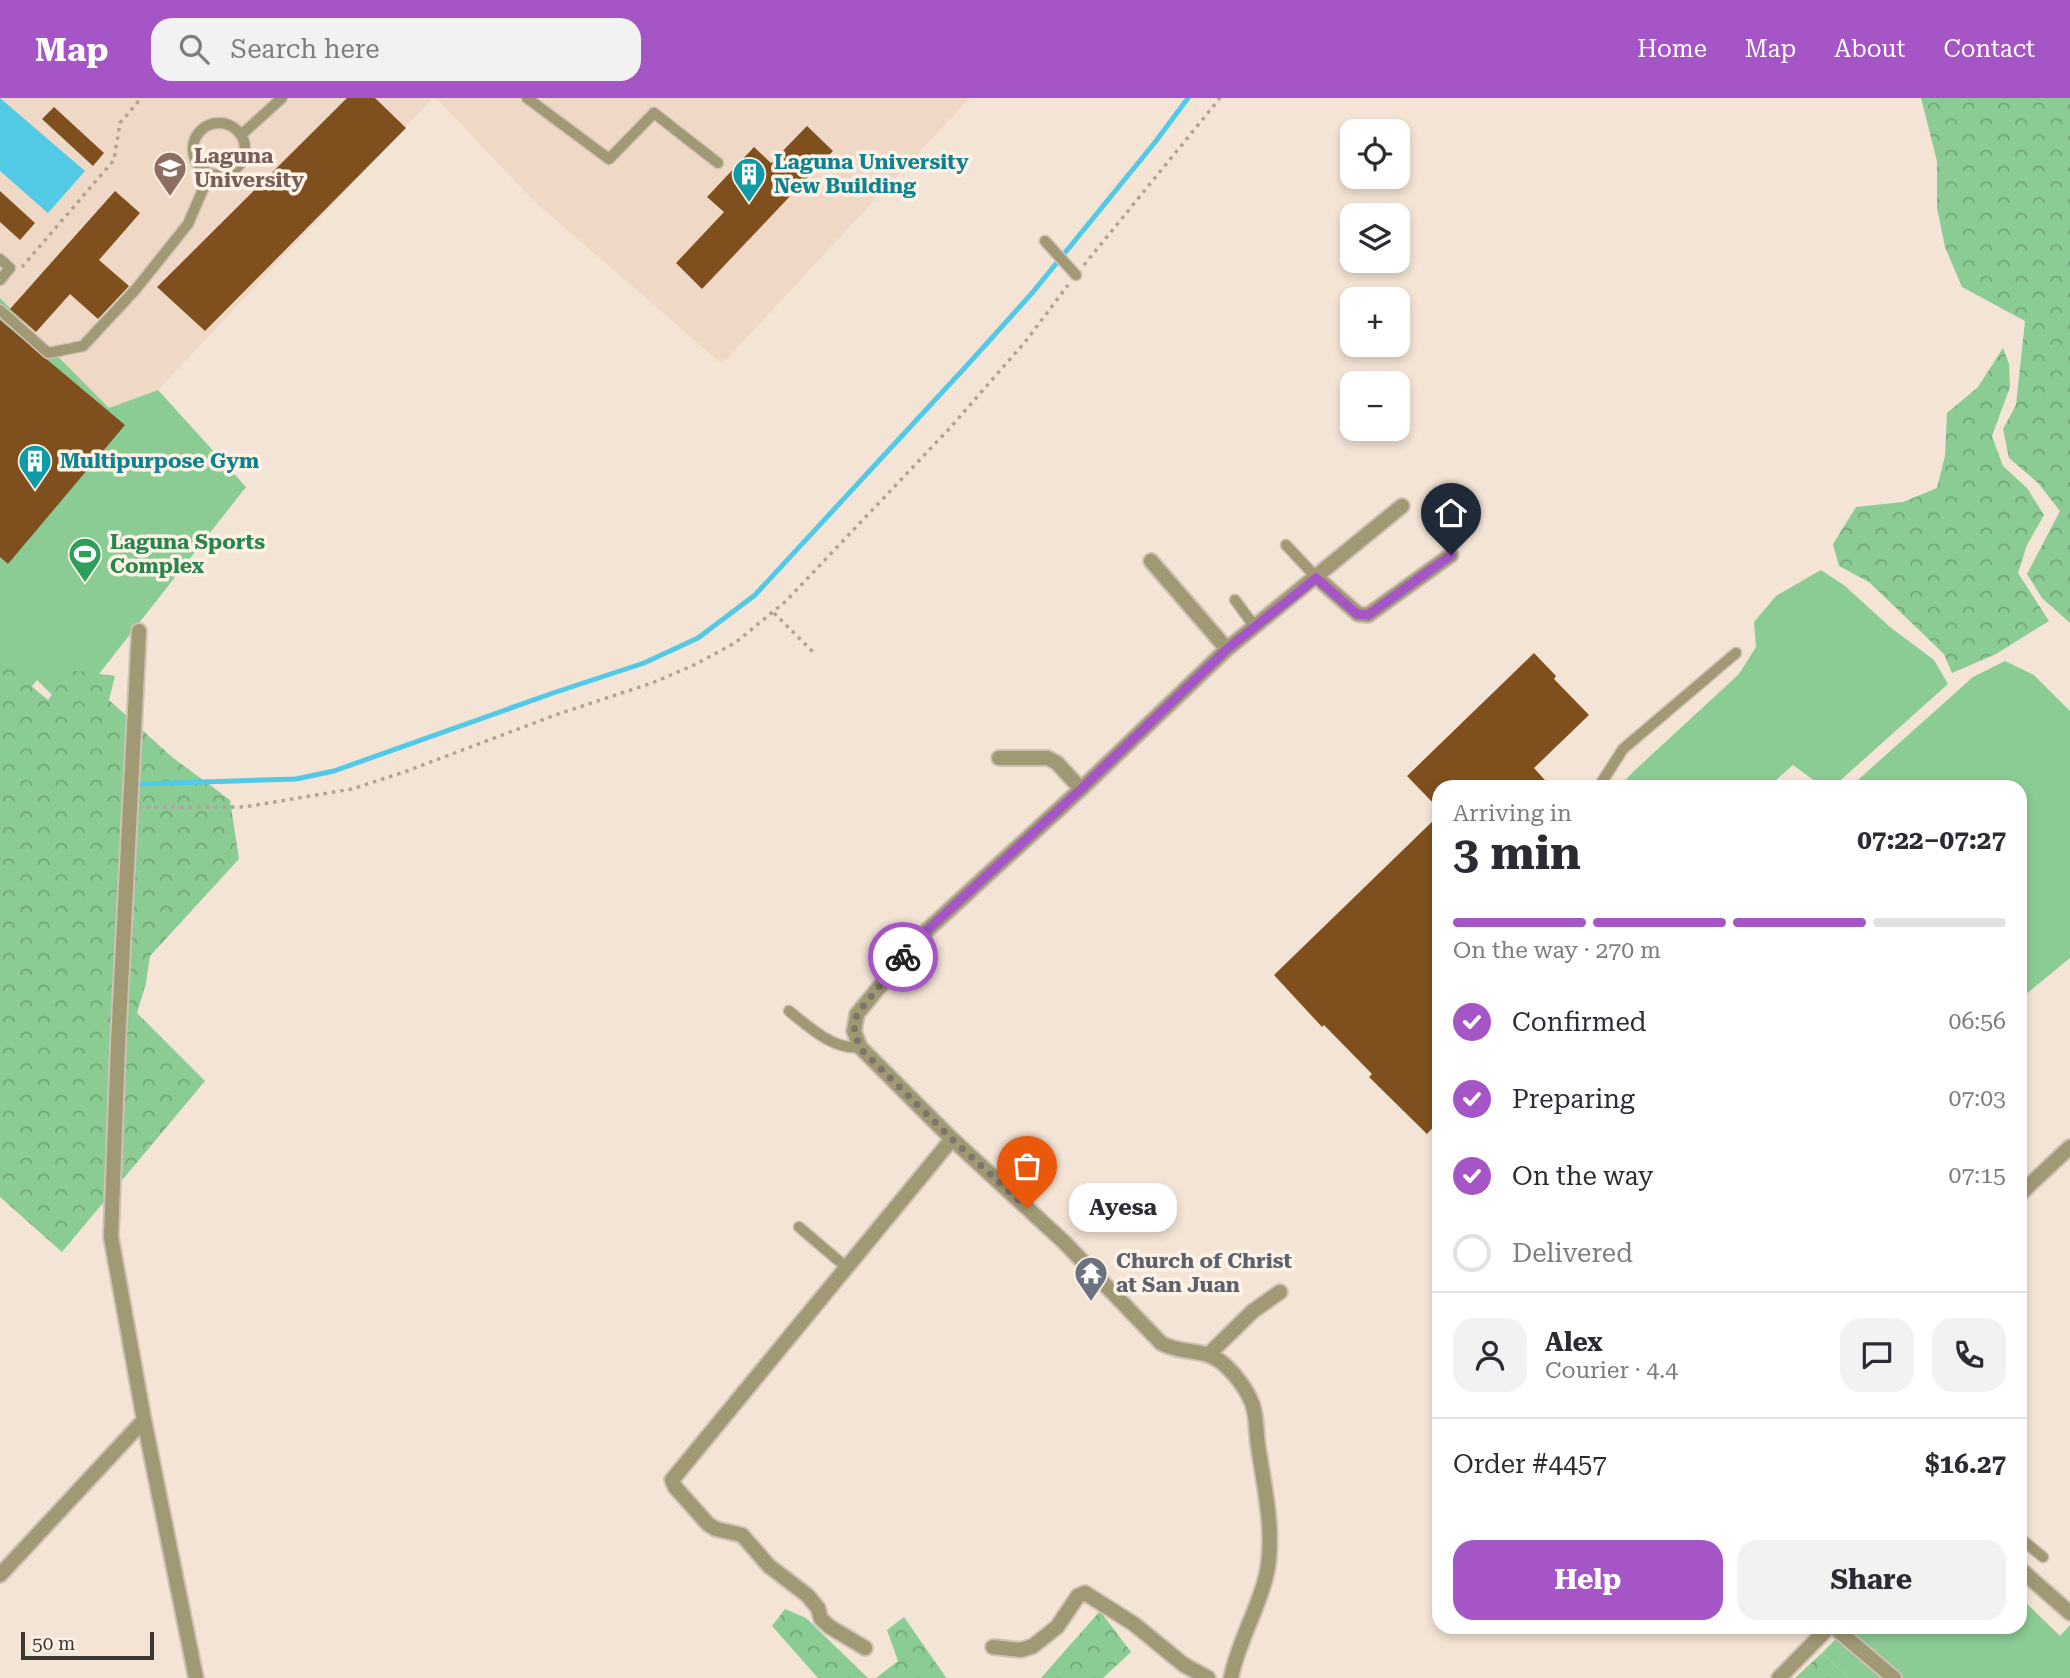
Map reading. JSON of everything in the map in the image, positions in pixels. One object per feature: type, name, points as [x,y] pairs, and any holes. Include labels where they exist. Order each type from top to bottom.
[{"type":"street","points":[[1231,1678],[1235,1655],[1256,1608],[1271,1548],[1252,1404],[1239,1381],[1223,1363],[1209,1353],[1171,1349],[1161,1343],[1064,1242],[952,1139],[860,1048],[854,1031],[857,1014],[923,934],[1081,789],[1227,649],[1402,506]]},
{"type":"street","points":[[1316,578],[1357,614],[1368,615],[1451,555]]},
{"type":"street","points":[[1151,561],[1227,649]]},
{"type":"street","points":[[139,631],[110,1237],[197,1678]]},
{"type":"street","points":[[999,758],[1048,758],[1057,763],[1081,789]]},
{"type":"street","points":[[865,1648],[821,1619],[818,1608],[807,1595],[769,1566],[742,1535],[716,1529],[708,1524],[675,1487],[672,1480],[952,1139]]},
{"type":"street","points":[[2027,1187],[2070,1147]]},
{"type":"street","points":[[1209,1353],[1253,1311],[1280,1292]]},
{"type":"street","points":[[0,1574],[144,1420]]},
{"type":"street","points":[[2027,1575],[2070,1613]]},
{"type":"street","points":[[993,1647],[1021,1650],[1033,1646],[1057,1627],[1078,1596],[1085,1594],[1134,1623],[1184,1665],[1208,1678]]},
{"type":"street","points":[[1779,1678],[1822,1634]]},
{"type":"street","points":[[1842,1634],[1894,1678]]},
{"type":"lane","points":[[241,135],[282,98]]},
{"type":"lane","points":[[527,98],[609,159],[654,113],[718,163]]},
{"type":"lane","points":[[213,124],[236,130],[241,135],[245,151],[239,166],[226,174],[210,173],[203,169],[194,156],[195,140],[199,133],[213,124]]},
{"type":"lane","points":[[0,310],[48,353],[83,346],[136,289],[188,224],[210,173]]},
{"type":"lane","points":[[1045,241],[1076,275]]},
{"type":"lane","points":[[0,259],[10,268],[0,281]]},
{"type":"lane","points":[[1286,545],[1316,578]]},
{"type":"lane","points":[[1235,600],[1255,627]]},
{"type":"lane","points":[[1603,780],[1623,750],[1736,653]]},
{"type":"lane","points":[[789,1011],[829,1040],[851,1049],[860,1048]]},
{"type":"lane","points":[[799,1227],[846,1267]]},
{"type":"lane","points":[[2027,1544],[2043,1557]]},
{"type":"path","points":[[18,272],[114,160],[120,123],[141,98]]},
{"type":"path","points":[[130,807],[244,807],[352,789],[662,679],[735,643],[774,612],[983,391],[1220,98]]},
{"type":"path","points":[[774,612],[813,652]]},
{"type":"shaded area","name":"Laguna University","points":[[0,98],[433,98],[158,390],[109,408],[0,298]]},
{"type":"shaded area","points":[[436,98],[970,98],[722,364],[535,202]]},
{"type":"green space","points":[[1921,98],[2070,98],[2070,623],[2042,598],[2027,574],[2060,511],[2038,483],[2009,458],[2003,429],[2016,405],[2025,321],[1962,287],[1945,247],[1937,208],[1937,161]]},
{"type":"green space","name":"Laguna Sports Complex","points":[[0,298],[109,408],[158,390],[246,487],[69,712],[37,680],[0,727]]},
{"type":"green space","points":[[2003,348],[2009,364],[2010,387],[1992,436],[2003,466],[2027,488],[2044,515],[2027,545],[2018,573],[2049,621],[1996,654],[1952,673],[1944,654],[1869,582],[1839,566],[1833,544],[1856,507],[1903,502],[1937,488],[1945,456],[1947,413],[1978,387]]},
{"type":"green space","points":[[1821,570],[1845,586],[1890,627],[1934,660],[1948,684],[1841,780],[1813,780],[1793,765],[1776,780],[1626,780],[1739,674],[1756,647],[1754,622],[1776,596]]},
{"type":"green space","points":[[0,660],[48,700],[69,670],[115,676],[109,700],[172,757],[230,800],[239,859],[150,956],[146,983],[137,1013],[205,1081],[62,1252],[0,1197]]},
{"type":"green space","points":[[2005,661],[2034,675],[2070,711],[2070,958],[2027,993],[2027,780],[1858,780],[1973,677]]},
{"type":"green space","points":[[2027,1604],[2060,1636],[2070,1625],[2070,1678],[1849,1678],[1822,1653],[1841,1634],[2027,1634]]},
{"type":"green space","points":[[785,1609],[806,1618],[868,1678],[818,1678],[772,1626]]},
{"type":"green space","points":[[1100,1611],[1131,1652],[1103,1678],[1041,1678]]},
{"type":"green space","points":[[904,1617],[946,1678],[876,1678],[898,1661],[887,1630]]},
{"type":"green space","points":[[1822,1653],[1849,1678],[1795,1678]]},
{"type":"water","points":[[0,98],[85,171],[48,213],[0,171]]},
{"type":"building","points":[[347,98],[375,98],[406,128],[205,331],[157,287]]},
{"type":"building","points":[[54,107],[104,153],[93,166],[42,119]]},
{"type":"building","name":"Laguna University New Building","points":[[807,126],[833,151],[702,289],[676,263],[724,212],[707,197],[754,147],[771,163]]},
{"type":"building","points":[[0,191],[35,223],[20,240],[0,222]]},
{"type":"building","points":[[115,191],[140,213],[99,260],[129,286],[98,319],[70,294],[36,332],[10,309]]},
{"type":"building","name":"Multipurpose Gym","points":[[0,320],[125,425],[8,564],[0,557]]},
{"type":"building","points":[[1534,653],[1556,676],[1554,679],[1589,715],[1534,768],[1545,780],[1432,780],[1432,802],[1407,776]]},
{"type":"building","points":[[1432,822],[1432,1129],[1427,1134],[1369,1077],[1372,1074],[1324,1025],[1322,1027],[1274,975]]},
{"type":"waterway","points":[[142,784],[296,779],[334,771],[644,663],[698,638],[755,595],[971,361],[1033,292],[1188,98]]},
{"type":"way so far","points":[[903,957],[857,1014],[854,1031],[860,1048],[1027,1208]]},
{"type":"place","name":"Laguna University","points":[[170,198]]},
{"type":"place","name":"Laguna University New Building","points":[[749,204]]},
{"type":"place","name":"Multipurpose Gym","points":[[35,491]]},
{"type":"place","name":"Laguna Sports Complex","points":[[85,584]]},
{"type":"place","name":"Ayesa","points":[[1027,1208]]},
{"type":"place","name":"Church of Christ at San Juan","points":[[1091,1303]]},
{"type":"route","points":[[903,957],[923,934],[1081,789],[1227,649],[1316,578],[1357,614],[1368,615],[1451,555]]}]
